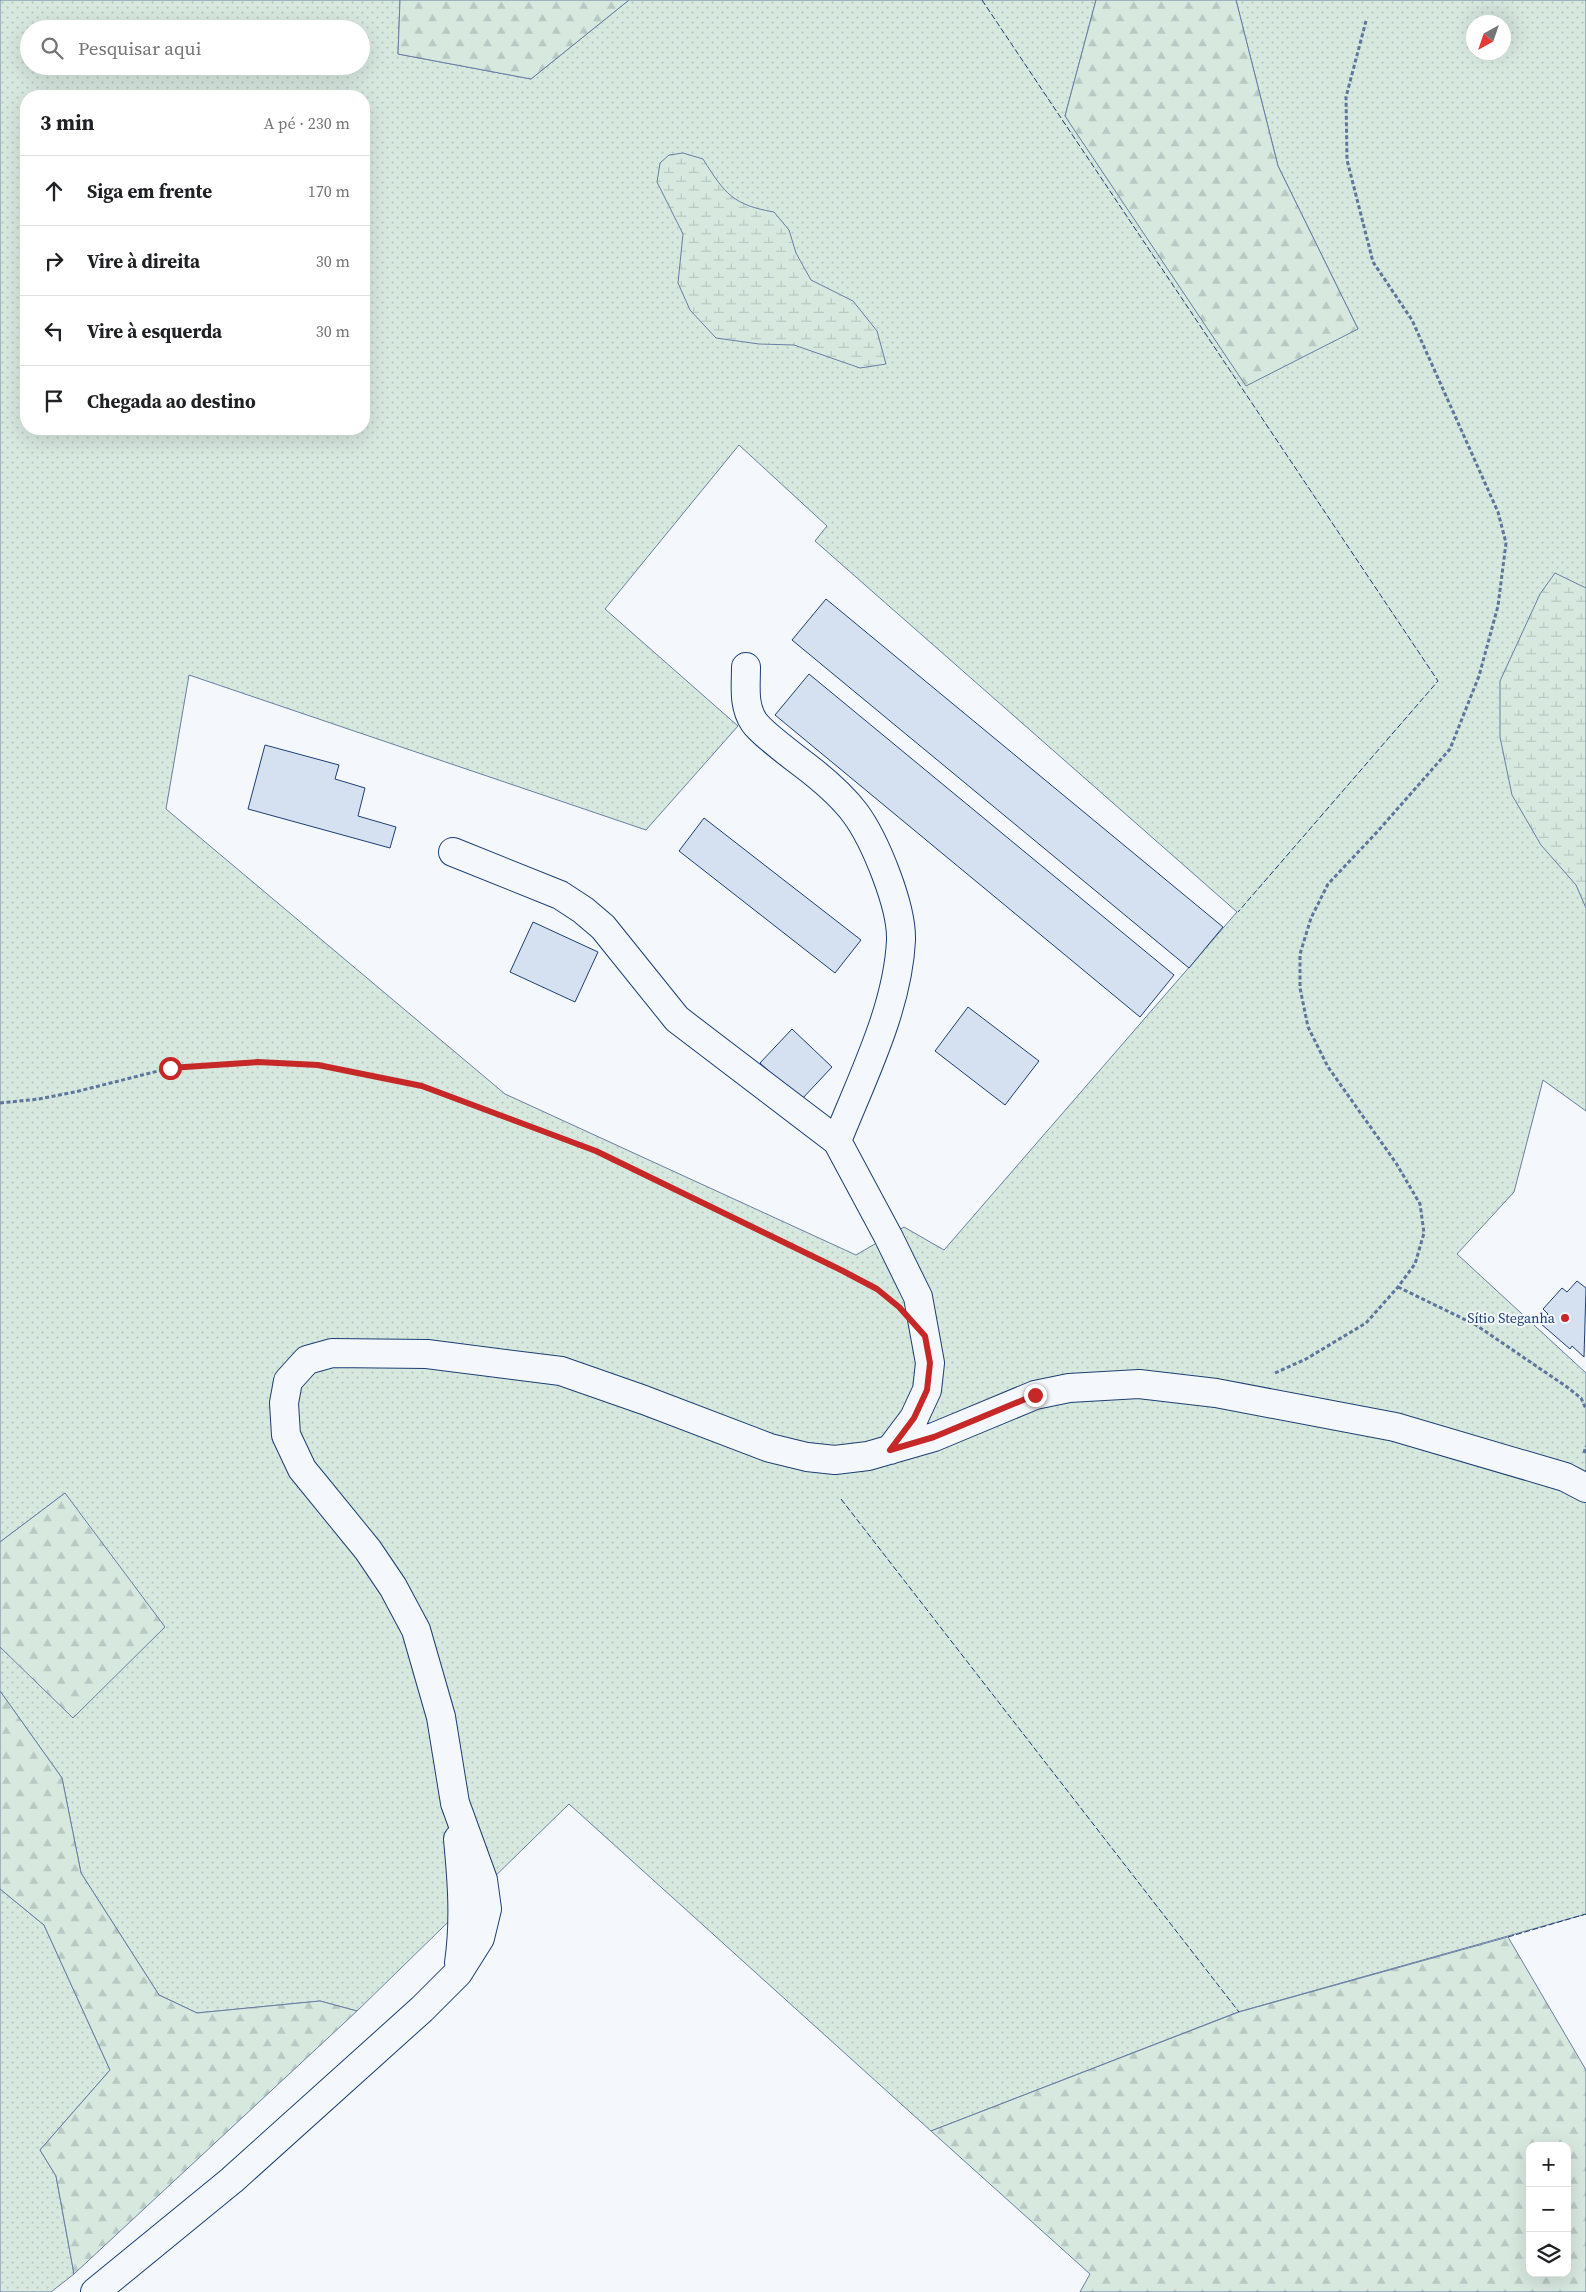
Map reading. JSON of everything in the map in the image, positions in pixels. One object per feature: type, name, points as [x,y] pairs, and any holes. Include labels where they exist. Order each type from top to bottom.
[{"type":"street","points":[[746,667],[746,705],[754,723],[827,784],[855,813],[871,840],[898,906],[901,938],[898,964],[883,1026],[837,1141]]},
{"type":"street","points":[[453,852],[560,895],[584,910],[603,927],[677,1019],[837,1141],[888,1236],[918,1298],[930,1363],[927,1390],[914,1418],[890,1450]]},
{"type":"street","points":[[96,2292],[232,2180],[422,2009],[458,1973],[480,1938],[487,1909],[483,1880],[455,1803],[441,1717],[416,1630],[393,1588],[368,1550],[302,1469],[286,1435],[284,1403],[288,1381],[307,1360],[332,1353],[427,1354],[560,1371],[644,1400],[770,1448],[807,1457],[835,1460],[868,1456],[934,1437],[1035,1395],[1069,1388],[1139,1384],[1216,1393],[1395,1427],[1565,1477],[1586,1488]]},
{"type":"path","points":[[1273,1374],[1306,1359],[1366,1323],[1398,1287],[1415,1264],[1424,1233],[1420,1204],[1396,1163],[1328,1067],[1308,1027],[1300,988],[1300,954],[1311,918],[1328,884],[1450,749],[1479,676],[1498,606],[1506,543],[1498,512],[1412,320],[1373,262],[1347,160],[1346,97],[1366,21]]},
{"type":"path","points":[[0,1103],[57,1096],[170,1068],[258,1062],[318,1065],[422,1086],[596,1151],[834,1266],[884,1295]]},
{"type":"path","points":[[1398,1287],[1476,1325],[1567,1387],[1581,1398],[1586,1409]]},
{"type":"green space","points":[[0,0],[400,0],[398,54],[531,79],[629,0],[1096,0],[1065,116],[1358,329],[1278,166],[1236,0],[1586,0],[1586,1111],[1543,1080],[1514,1192],[1457,1254],[1586,1373],[1586,1914],[1238,2012],[931,2131],[569,1804],[357,2011],[320,2001],[197,2013],[159,1995],[81,1873],[62,1778],[0,1691],[0,1647],[65,1493],[0,1542]],"holes":[[[739,445],[827,526],[815,541],[1237,912],[944,1250],[904,1227],[856,1255],[505,1094],[166,809],[189,675],[646,830],[738,726],[605,609]]]},
{"type":"green space","points":[[400,0],[629,0],[531,79],[398,54]]},
{"type":"green space","points":[[1096,0],[1236,0],[1278,166],[1358,329],[1246,386],[1065,116]]},
{"type":"green space","points":[[683,153],[703,159],[731,196],[749,206],[774,212],[789,230],[796,253],[811,280],[853,301],[877,331],[886,364],[860,368],[794,345],[759,344],[716,338],[690,310],[678,283],[683,234],[657,182],[660,163],[669,155]]},
{"type":"green space","points":[[1555,573],[1586,588],[1586,908],[1576,885],[1541,845],[1512,795],[1500,737],[1500,681],[1540,594]]},
{"type":"green space","points":[[65,1493],[165,1627],[73,1718],[0,1647],[0,1542]]},
{"type":"green space","points":[[0,1691],[62,1778],[81,1873],[159,1995],[197,2013],[320,2001],[357,2011],[74,2274],[56,2176],[40,2150],[110,2070],[44,1925],[0,1889]]},
{"type":"green space","points":[[0,1889],[44,1925],[110,2070],[40,2150],[56,2176],[74,2274],[51,2292],[0,2292]]},
{"type":"green space","points":[[1508,1937],[1586,2070],[1586,2292],[1080,2292],[1090,2274],[931,2131],[1239,2012]]},
{"type":"building","points":[[826,599],[1223,927],[1189,968],[792,640]]},
{"type":"building","points":[[809,674],[1174,975],[1140,1017],[775,715]]},
{"type":"building","points":[[265,745],[339,765],[335,779],[365,788],[358,816],[396,827],[390,848],[248,809]]},
{"type":"building","points":[[704,818],[861,940],[835,973],[679,851]]},
{"type":"building","points":[[533,922],[598,952],[575,1002],[510,972]]},
{"type":"building","points":[[968,1007],[1039,1061],[1005,1105],[935,1051]]},
{"type":"building","points":[[792,1029],[832,1067],[801,1100],[760,1063]]},
{"type":"building","name":"Sítio Steganha","points":[[1577,1281],[1586,1288],[1584,1357],[1572,1346],[1570,1349],[1540,1323],[1548,1314],[1543,1309],[1562,1288],[1567,1292]]},
{"type":"fence","points":[[982,0],[1438,681],[1238,912]]},
{"type":"fence","points":[[841,1499],[1239,2012]]},
{"type":"fence","points":[[1508,1937],[1586,1914]]},
{"type":"place","name":"Sítio Steganha","points":[[1565,1318]]},
{"type":"route","points":[[170,1068],[258,1062],[318,1065],[422,1086],[596,1151],[877,1289],[899,1307],[925,1336],[930,1363],[927,1390],[914,1418],[890,1450],[934,1437],[1035,1395]]}]
